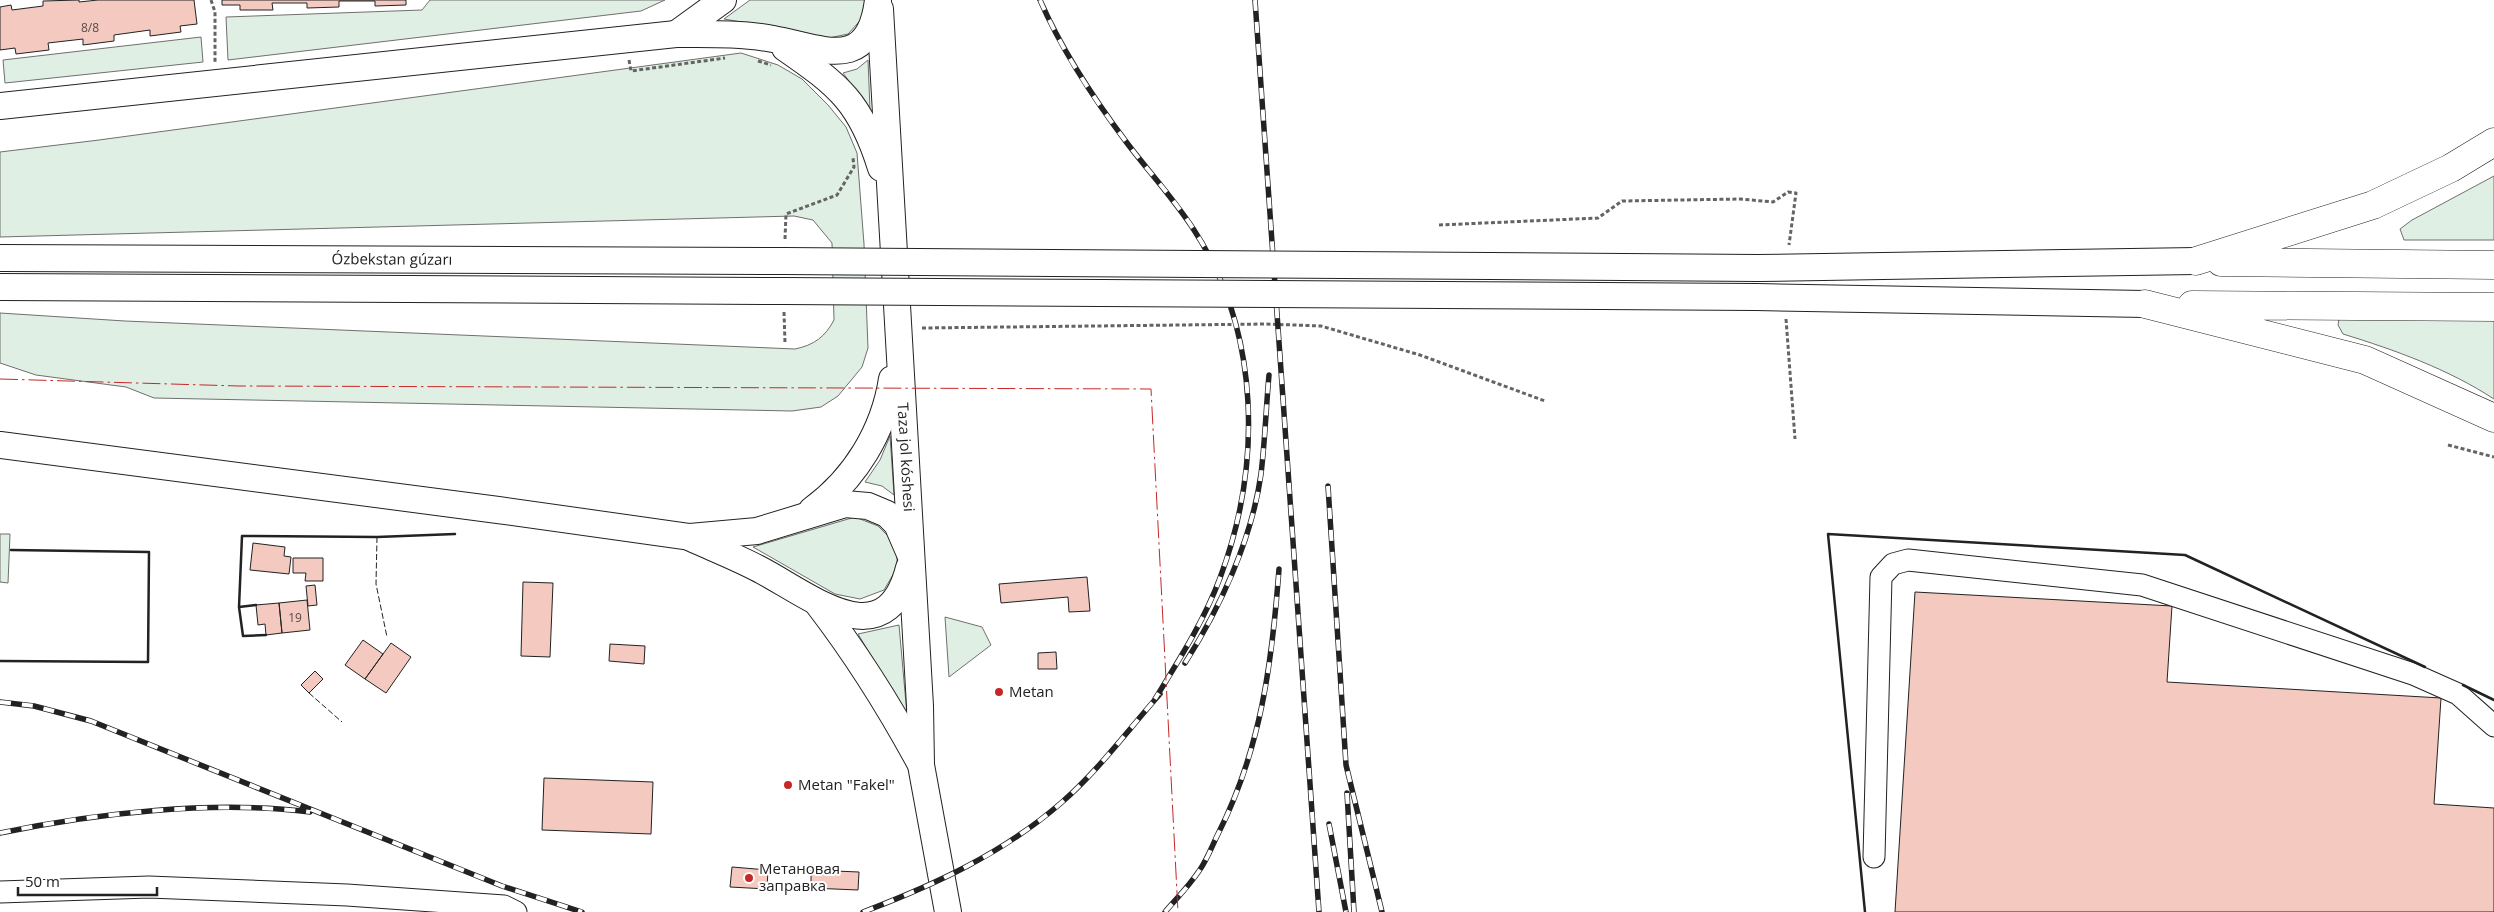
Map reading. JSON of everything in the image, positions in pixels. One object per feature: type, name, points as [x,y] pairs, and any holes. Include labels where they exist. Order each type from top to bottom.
[{"type":"highway","points":[[2196,261],[2373,204],[2451,168],[2494,142]]},
{"type":"highway","points":[[2196,261],[2494,265]]},
{"type":"highway","points":[[2145,304],[2494,307]]},
{"type":"highway","points":[[2145,304],[2364,360],[2494,418]]},
{"type":"main road","points":[[676,34],[723,0]]},
{"type":"main road","points":[[0,106],[676,34],[736,34],[772,39],[828,52],[845,50],[861,42],[871,30],[876,18],[879,0]]},
{"type":"main road","name":"Taza jol kóshesi","points":[[879,0],[892,205],[921,765],[948,912]]},
{"type":"main road","points":[[772,39],[823,74],[849,99],[866,125],[892,205]]},
{"type":"main road","name":"Ózbekstan gúzarı","points":[[0,258],[785,253],[1758,268],[2196,261]]},
{"type":"main road","name":"Ózbekstan gúzarı","points":[[0,287],[784,300],[1756,297],[2145,304]]},
{"type":"main road","points":[[798,519],[831,496],[875,437],[889,400],[898,338]]},
{"type":"main road","points":[[0,445],[690,537],[757,531],[845,504],[868,506],[887,514],[897,524],[911,557],[904,588],[893,604],[871,615],[849,616],[818,604],[756,568],[690,537]]},
{"type":"main road","points":[[818,604],[854,650],[884,696],[921,765]]},
{"type":"street","points":[[1874,857],[1882,577],[1893,564],[1908,560],[2142,585],[2413,674],[2458,694],[2494,726]]},
{"type":"street","points":[[0,892],[149,887],[383,906],[504,906],[516,912]]},
{"type":"path","points":[[211,0],[214,12],[215,63]]},
{"type":"path","points":[[631,70],[730,58]]},
{"type":"path","points":[[751,58],[779,68]]},
{"type":"path","points":[[785,253],[786,214],[837,195],[854,167],[852,153]]},
{"type":"path","points":[[1439,225],[1598,218],[1622,201],[1740,198],[1773,202],[1788,192],[1796,193],[1788,251]]},
{"type":"path","points":[[784,300],[785,343]]},
{"type":"path","points":[[1786,316],[1795,439]]},
{"type":"path","points":[[922,328],[1266,324],[1321,326],[1420,354],[1545,401]]},
{"type":"path","points":[[2448,445],[2494,457]]},
{"type":"green space","points":[[430,0],[665,0],[641,11],[228,60],[226,17],[422,10]]},
{"type":"green space","points":[[750,0],[869,0],[866,14],[848,34],[824,39],[798,32],[724,19]]},
{"type":"green space","points":[[201,37],[203,62],[5,83],[3,60]]},
{"type":"green space","points":[[741,53],[778,65],[802,79],[828,105],[846,127],[857,153],[864,244],[868,348],[862,367],[838,396],[821,407],[792,411],[154,398],[126,387],[36,375],[0,363],[0,313],[125,321],[795,349],[808,345],[823,336],[834,320],[832,243],[813,220],[794,216],[0,237],[0,152]]},
{"type":"green space","points":[[868,60],[870,109],[843,73],[857,69]]},
{"type":"green space","points":[[2494,176],[2494,240],[2404,240],[2400,229],[2412,220]]},
{"type":"green space","points":[[2494,316],[2494,399],[2440,369],[2343,334],[2338,325],[2339,319]]},
{"type":"green space","points":[[890,436],[894,495],[882,486],[865,482],[880,460]]},
{"type":"green space","points":[[855,517],[878,526],[897,545],[897,568],[884,590],[860,599],[835,594],[753,547]]},
{"type":"green space","points":[[0,534],[10,534],[8,583],[0,582]]},
{"type":"green space","points":[[945,617],[982,627],[991,645],[949,677]]},
{"type":"green space","points":[[899,625],[907,715],[858,634]]},
{"type":"building","points":[[79,0],[79,2],[98,0],[194,0],[197,24],[180,26],[181,32],[150,36],[150,30],[114,35],[114,41],[83,45],[83,39],[48,43],[49,50],[16,54],[15,48],[0,50],[0,7],[11,5],[12,10],[43,6],[43,1]]},
{"type":"building","points":[[222,0],[406,0],[406,5],[375,6],[375,1],[339,1],[339,7],[307,8],[307,3],[272,3],[273,10],[240,10],[240,5],[222,5]]},
{"type":"building","points":[[253,543],[285,547],[284,556],[291,557],[289,574],[250,570]]},
{"type":"building","points":[[293,558],[323,558],[323,581],[305,581],[306,573],[293,573]]},
{"type":"building","points":[[1087,577],[1090,611],[1069,612],[1068,597],[1001,603],[999,584]]},
{"type":"building","points":[[523,582],[553,583],[550,657],[521,656]]},
{"type":"building","points":[[315,585],[317,605],[308,606],[306,586]]},
{"type":"building","points":[[1915,592],[2172,606],[2167,682],[2441,698],[2434,804],[2494,808],[2494,912],[1895,912]]},
{"type":"building","points":[[307,600],[310,630],[282,633],[279,603]]},
{"type":"building","points":[[279,603],[282,633],[266,635],[265,624],[258,625],[256,605]]},
{"type":"building","points":[[363,640],[383,654],[365,679],[345,665]]},
{"type":"building","points":[[391,643],[411,657],[386,693],[365,679]]},
{"type":"building","points":[[610,644],[645,646],[644,664],[609,661]]},
{"type":"building","points":[[1056,652],[1057,669],[1038,669],[1038,653]]},
{"type":"building","points":[[315,671],[323,679],[309,693],[301,685]]},
{"type":"building","points":[[544,778],[653,782],[651,834],[542,830]]},
{"type":"building","name":"Метановая заправка","points":[[732,867],[768,870],[767,889],[730,887]]},
{"type":"building","points":[[811,870],[859,872],[858,890],[811,888]]},
{"type":"railway","points":[[1040,0],[1058,38],[1091,92],[1127,143],[1170,196],[1194,230],[1216,270],[1232,312],[1243,356],[1248,401],[1248,446],[1243,491],[1234,535],[1214,594],[1190,640],[1155,699]]},
{"type":"railway","points":[[1255,0],[1319,912]]},
{"type":"railway","points":[[1185,663],[1222,596],[1233,572],[1250,523],[1257,499],[1261,474],[1269,375]]},
{"type":"railway","points":[[1328,486],[1346,765],[1382,912]]},
{"type":"railway","points":[[1165,912],[1191,882],[1205,862],[1233,802],[1245,770],[1262,705],[1268,672],[1279,569]]},
{"type":"railway","points":[[863,912],[941,879],[1015,838],[1075,791],[1160,694]]},
{"type":"railway","points":[[0,702],[34,706],[91,721],[502,886],[582,912]]},
{"type":"railway","points":[[1347,793],[1354,912]]},
{"type":"railway","points":[[0,833],[115,814],[195,808],[234,807],[310,812]]},
{"type":"railway","points":[[1329,824],[1346,912]]},
{"type":"fence","points":[[377,537],[376,584],[387,637]]},
{"type":"fence","points":[[309,693],[342,722]]},
{"type":"wall","points":[[266,635],[243,636],[239,607],[242,536],[377,537],[455,534]]},
{"type":"wall","points":[[1865,912],[1828,534],[2185,555],[2425,667]]},
{"type":"wall","points":[[0,661],[148,662],[149,552],[11,550]]},
{"type":"wall","points":[[239,607],[256,605]]},
{"type":"wall","points":[[2463,685],[2494,700]]},
{"type":"power","points":[[0,379],[239,386],[1151,389],[1178,912]]},
{"type":"place","name":"Metan","points":[[999,692]]},
{"type":"place","name":"Metan \"Fakel\"","points":[[788,785]]},
{"type":"place","name":"Метановая заправка","points":[[749,878]]}]
